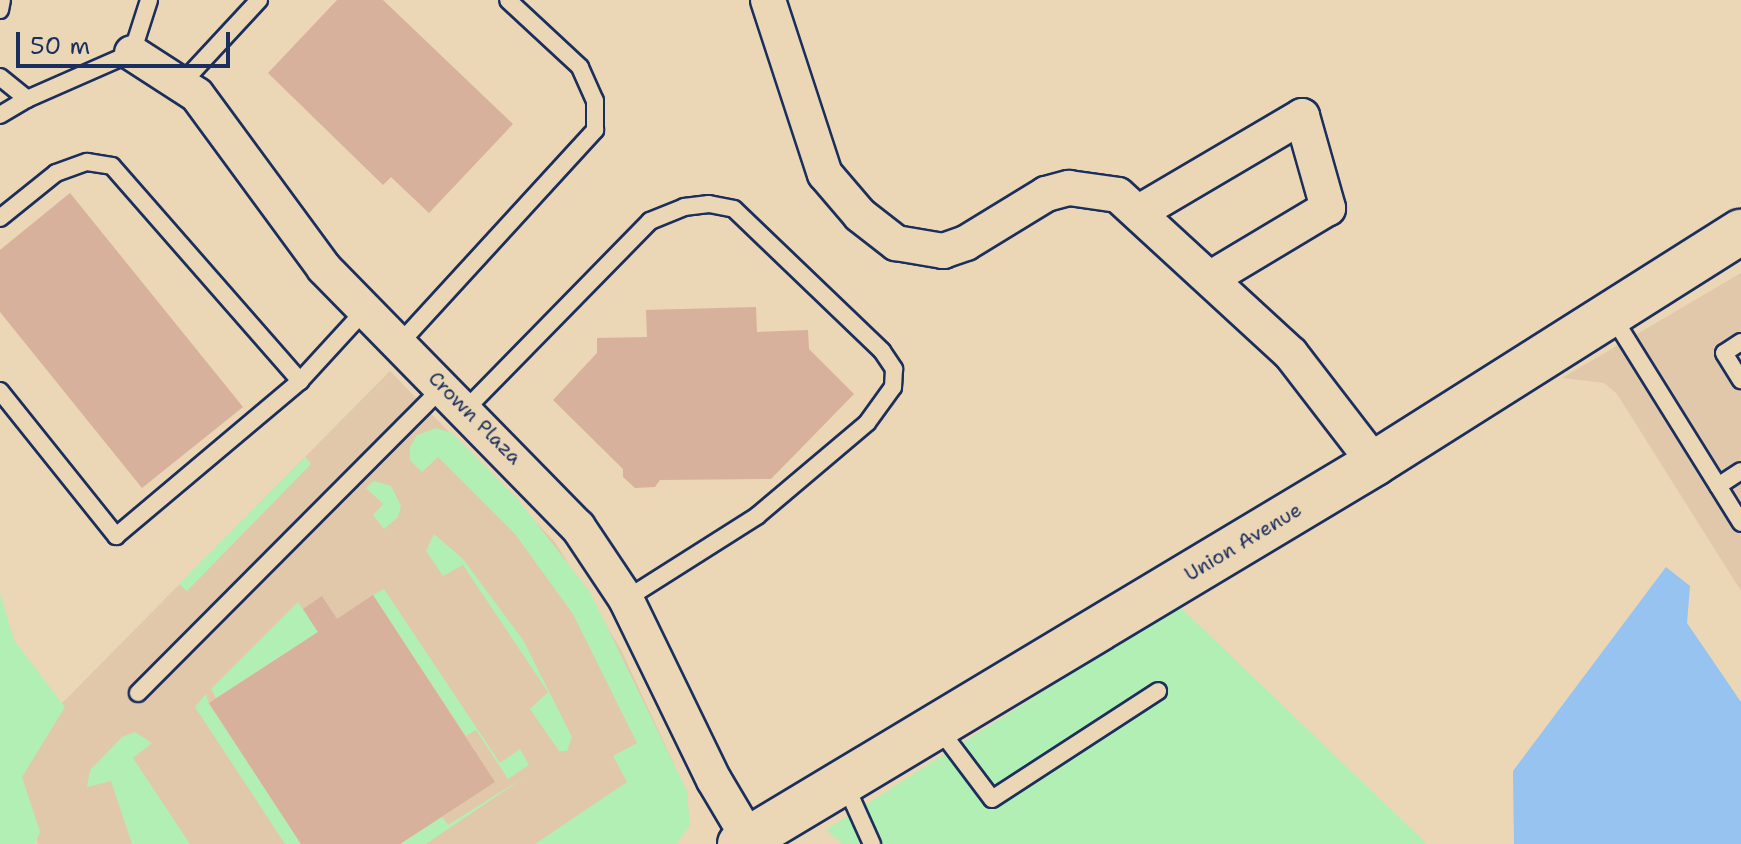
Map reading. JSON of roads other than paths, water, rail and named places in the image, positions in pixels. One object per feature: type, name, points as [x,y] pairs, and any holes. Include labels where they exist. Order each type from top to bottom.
[{"type":"street","points":[[768,0],[825,174],[860,215],[896,243],[943,251],[966,243],[1046,194],[1069,188],[1118,195],[1141,211],[1291,354],[1375,463]]},
{"type":"street","name":"Crown Plaza","points":[[132,53],[183,82],[219,121],[324,268],[455,398],[578,527],[626,599],[744,841]]},
{"type":"street","points":[[1141,211],[1302,116],[1328,208],[1211,278]]},
{"type":"street","name":"Union Avenue","points":[[744,841],[1375,463],[1741,232]]},
{"type":"lane","points":[[0,10],[2,0]]},
{"type":"lane","points":[[0,115],[27,99],[132,53],[149,0]]},
{"type":"lane","points":[[183,82],[259,0]]},
{"type":"lane","points":[[400,343],[595,130],[595,101],[580,67],[508,0]]},
{"type":"lane","points":[[0,77],[27,99]]},
{"type":"lane","points":[[0,218],[56,173],[87,162],[112,166],[300,381]]},
{"type":"lane","points":[[138,693],[650,221],[684,207],[709,204],[734,209],[882,351],[894,369],[893,387],[867,423],[757,516],[626,599]]},
{"type":"lane","points":[[0,391],[116,536],[300,381],[366,309]]},
{"type":"lane","points":[[1610,312],[1741,523]]},
{"type":"lane","points":[[1741,342],[1724,353],[1741,380]]},
{"type":"lane","points":[[1718,486],[1741,471]]},
{"type":"lane","points":[[936,724],[992,799],[1158,691]]},
{"type":"lane","points":[[843,780],[872,844]]},
{"type":"water","points":[[1666,567],[1690,586],[1687,623],[1741,702],[1741,844],[1514,844],[1513,771]]}]
